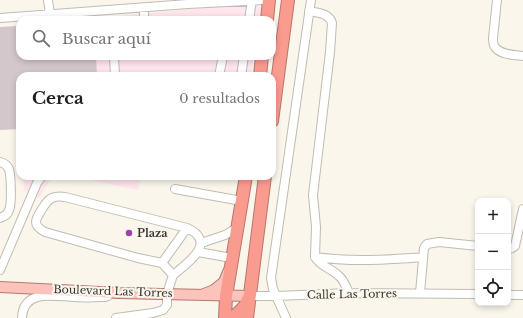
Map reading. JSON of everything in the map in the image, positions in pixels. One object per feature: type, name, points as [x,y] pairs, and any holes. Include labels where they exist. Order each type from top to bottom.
[{"type":"highway","points":[[267,16],[269,0]]},
{"type":"highway","points":[[276,91],[288,0]]},
{"type":"highway","points":[[260,72],[262,60]]},
{"type":"highway","points":[[225,318],[226,296],[231,262],[245,180]]},
{"type":"highway","points":[[247,318],[264,180]]},
{"type":"highway","points":[[234,318],[245,306],[249,296]]},
{"type":"main road","points":[[201,295],[214,290],[224,282],[231,262]]},
{"type":"main road","name":"Boulevard Las Torres","points":[[0,287],[119,293],[226,296]]},
{"type":"main road","name":"Calle Las Torres","points":[[226,296],[249,296]]},
{"type":"street","points":[[48,0],[50,14]]},
{"type":"street","points":[[250,16],[252,0]]},
{"type":"street","points":[[25,16],[144,8],[188,2],[263,0]]},
{"type":"street","points":[[286,318],[273,289],[271,278],[311,0]]},
{"type":"street","points":[[497,0],[493,38],[494,47],[502,52],[523,56]]},
{"type":"street","points":[[144,8],[144,16]]},
{"type":"street","points":[[309,11],[327,15],[331,19],[332,23],[313,195],[316,227],[315,257],[318,261],[339,276],[344,282],[349,293]]},
{"type":"street","points":[[0,18],[16,17]]},
{"type":"street","points":[[114,60],[116,72]]},
{"type":"street","points":[[220,72],[222,60]]},
{"type":"street","points":[[242,72],[243,60]]},
{"type":"street","points":[[0,162],[6,164],[9,170],[11,190],[10,209],[7,215],[0,218]]},
{"type":"street","points":[[0,270],[39,180]]},
{"type":"street","points":[[175,189],[242,201]]},
{"type":"street","points":[[116,318],[162,311],[166,305],[173,275],[194,258],[198,252],[201,243],[199,236],[195,231],[188,228],[59,196],[48,200],[35,221],[38,229],[138,258],[162,263],[173,275]]},
{"type":"street","points":[[511,248],[515,246],[523,209]]},
{"type":"street","points":[[162,263],[188,228]]},
{"type":"street","points":[[201,243],[225,235],[237,228]]},
{"type":"street","points":[[420,293],[424,248],[427,244],[439,242],[475,246]]},
{"type":"street","points":[[198,252],[231,262]]},
{"type":"street","points":[[315,257],[351,261],[376,261],[423,257]]},
{"type":"street","points":[[22,318],[24,307],[32,298],[40,296],[76,298],[105,297],[119,293]]},
{"type":"street","name":"Calle Las Torres","points":[[249,296],[349,293],[475,294]]},
{"type":"street","points":[[511,295],[523,295]]},
{"type":"shaded area","points":[[244,4],[261,7],[260,16],[117,16]]},
{"type":"shaded area","points":[[16,25],[16,60],[253,60],[252,72],[18,72],[0,27]]},
{"type":"shaded area","points":[[23,180],[50,180],[39,198],[24,190]]},
{"type":"shaded area","points":[[89,180],[140,180],[138,190]]},
{"type":"building","points":[[16,26],[16,60],[96,60],[97,72],[16,72],[16,129],[0,130],[0,27]]},
{"type":"place","name":"Plaza","points":[[129,233]]}]
